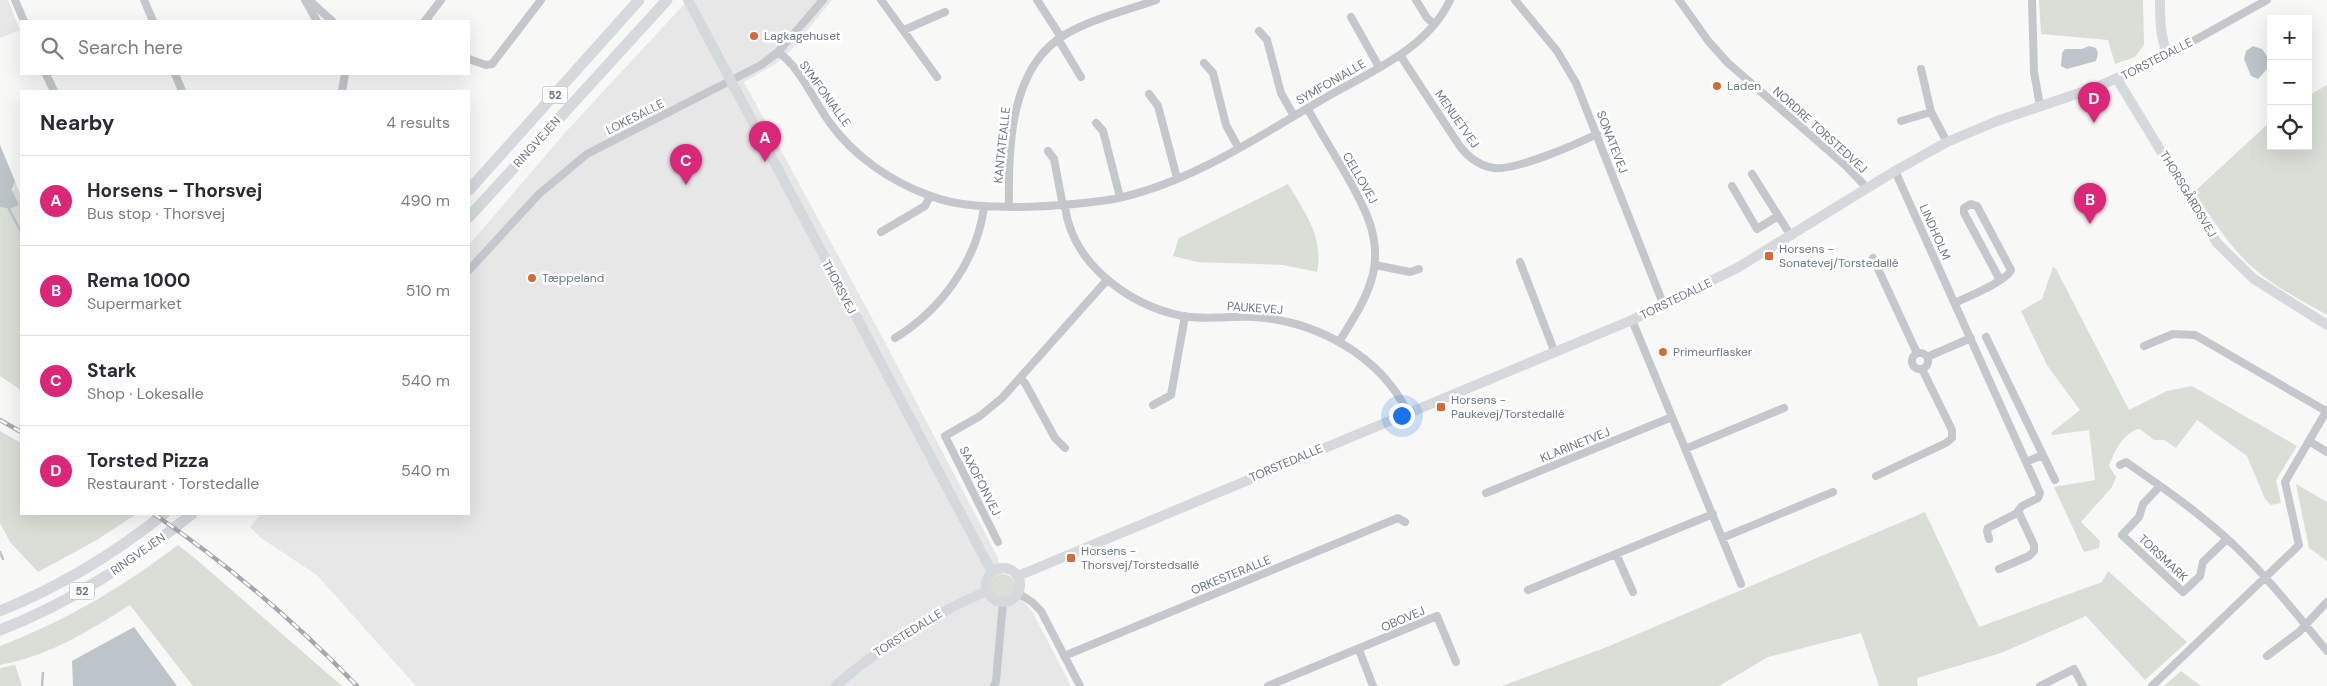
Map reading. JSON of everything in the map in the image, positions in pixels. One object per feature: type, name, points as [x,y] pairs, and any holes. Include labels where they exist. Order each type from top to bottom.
[{"type":"main road","name":"RINGVEJEN","points":[[470,189],[639,0]]},
{"type":"main road","name":"RINGVEJEN","points":[[470,216],[667,0]]},
{"type":"main road","name":"RINGVEJEN","points":[[0,611],[60,583],[100,560],[163,515]]},
{"type":"main road","name":"RINGVEJEN","points":[[0,630],[79,593],[158,541],[191,515]]},
{"type":"street","points":[[15,0],[24,20]]},
{"type":"street","points":[[144,0],[153,20]]},
{"type":"street","points":[[305,0],[316,20]]},
{"type":"street","points":[[309,0],[331,20]]},
{"type":"street","points":[[426,20],[440,0]]},
{"type":"street","points":[[470,59],[486,66],[492,64],[540,0]]},
{"type":"street","name":"THORSVEJ","points":[[688,0],[992,572]]},
{"type":"street","name":"LOKESALLE","points":[[470,269],[539,194],[587,154],[761,65],[778,52],[822,0]]},
{"type":"street","points":[[881,0],[937,77]]},
{"type":"street","points":[[1037,0],[1081,77]]},
{"type":"street","name":"KANTATEALLE","points":[[1009,207],[1011,153],[1016,114],[1022,90],[1039,58],[1059,38],[1079,28],[1156,0]]},
{"type":"street","points":[[1416,0],[1427,18],[1434,24]]},
{"type":"street","name":"SYMFONIALLE","points":[[778,52],[798,75],[830,122],[859,154],[894,180],[930,196],[984,207],[1064,206],[1120,197],[1177,178],[1211,163],[1400,55],[1417,42],[1434,24],[1450,0]]},
{"type":"street","name":"SONATEVEJ","points":[[1515,0],[1545,35],[1569,69],[1598,134],[1664,306]]},
{"type":"street","name":"NORDRE TORSTEDVEJ","points":[[1679,0],[1709,42],[1728,63],[1845,165],[1867,188]]},
{"type":"street","points":[[2032,0],[2034,72],[2040,106]]},
{"type":"street","points":[[2160,0],[2162,31],[2168,55]]},
{"type":"street","name":"TORSTEDALLE","points":[[1018,576],[1664,306],[1737,268],[1895,171],[1947,142],[1997,121],[2117,79],[2168,55],[2267,0]]},
{"type":"street","points":[[904,30],[945,12]]},
{"type":"street","name":"SYMFONIALLE","points":[[1351,17],[1379,67]]},
{"type":"street","name":"SYMFONIALLE","points":[[1259,31],[1267,40],[1281,94],[1294,116]]},
{"type":"street","name":"MENUETVEJ","points":[[1400,55],[1459,145],[1466,154],[1483,165],[1494,168],[1514,166],[1598,134]]},
{"type":"street","points":[[1204,63],[1213,73],[1226,125],[1238,147]]},
{"type":"street","points":[[1921,70],[1931,112],[1947,142]]},
{"type":"street","points":[[46,75],[54,90]]},
{"type":"street","points":[[175,75],[182,90]]},
{"type":"street","points":[[342,90],[345,75]]},
{"type":"street","name":"THORSGÅRDSVEJ","points":[[2117,79],[2218,243],[2254,279],[2327,325]]},
{"type":"street","points":[[1149,94],[1158,106],[1177,178]]},
{"type":"street","name":"CELLOVEJ","points":[[1307,108],[1367,213],[1374,235],[1374,265],[1365,298],[1339,342]]},
{"type":"street","points":[[1901,121],[1931,112]]},
{"type":"street","points":[[1096,123],[1103,131],[1120,197]]},
{"type":"street","points":[[1048,151],[1054,159],[1064,206]]},
{"type":"street","name":"LINDHOLM","points":[[1895,171],[2040,495],[2020,507],[2019,512],[1988,528],[1989,539]]},
{"type":"street","points":[[1752,174],[1791,236]]},
{"type":"street","points":[[1732,186],[1757,229],[1778,216]]},
{"type":"street","points":[[881,232],[924,206],[930,196]]},
{"type":"street","points":[[1955,303],[2000,280],[2008,275],[2011,270],[1977,206],[1971,204],[1965,207],[1963,211],[2000,280]]},
{"type":"street","name":"PAUKEVEJ","points":[[1064,206],[1070,226],[1089,260],[1107,280],[1146,305],[1184,316],[1271,319],[1306,327],[1339,342],[1371,366],[1386,381],[1408,413]]},
{"type":"street","points":[[895,338],[916,324],[950,288],[973,249],[984,207]]},
{"type":"street","points":[[1984,251],[1997,244]]},
{"type":"street","points":[[1873,258],[1917,353]]},
{"type":"street","points":[[1520,262],[1555,353]]},
{"type":"street","points":[[1374,265],[1410,272],[1419,269]]},
{"type":"street","name":"SAXOFONVEJ","points":[[998,542],[944,436],[992,406],[1021,378],[1107,280]]},
{"type":"street","points":[[1153,405],[1171,395],[1184,316]]},
{"type":"street","points":[[1632,320],[1741,584]]},
{"type":"street","points":[[2144,346],[2173,334],[2195,336],[2327,411],[2286,482],[2299,545],[2152,686]]},
{"type":"street","points":[[1986,336],[2055,480]]},
{"type":"street","points":[[1928,358],[1971,338]]},
{"type":"street","points":[[1917,353],[1923,353],[1928,358],[1927,365],[1922,369],[1916,368],[1912,363],[1913,357],[1917,353]]},
{"type":"street","points":[[1983,364],[1996,358]]},
{"type":"street","points":[[1876,476],[1946,443],[1952,438],[1952,430],[1922,369]]},
{"type":"street","points":[[1021,378],[1055,438],[1065,448]]},
{"type":"street","points":[[1685,449],[1784,408]]},
{"type":"street","name":"KLARINETVEJ","points":[[1486,494],[1672,418]]},
{"type":"street","points":[[2010,426],[2025,419]]},
{"type":"street","points":[[2309,441],[2327,452]]},
{"type":"street","points":[[2026,462],[2043,455]]},
{"type":"street","points":[[2120,465],[2126,462],[2181,500],[2227,539],[2265,577],[2327,650]]},
{"type":"street","name":"TORSMARK","points":[[2160,486],[2143,504],[2139,517],[2122,535],[2183,592],[2200,576],[2203,562],[2227,539]]},
{"type":"street","points":[[1722,538],[1833,492]]},
{"type":"street","points":[[1999,569],[2029,556],[2034,551],[2034,545],[2019,512]]},
{"type":"street","points":[[1528,590],[1713,514]]},
{"type":"street","name":"ORKESTERALLE","points":[[1064,656],[1398,518],[1406,522]]},
{"type":"street","points":[[1616,554],[1633,592]]},
{"type":"street","points":[[1006,568],[1018,576],[1020,582],[1018,593],[1011,600],[1003,602],[994,600],[987,591],[986,581],[992,572],[1006,568]]},
{"type":"street","name":"TORSTEDALLE","points":[[835,686],[866,659],[904,633],[935,615],[987,591]]},
{"type":"street","points":[[1018,593],[1032,602],[1041,611],[1080,686]]},
{"type":"street","points":[[994,686],[1003,602]]},
{"type":"street","points":[[2267,656],[2306,626],[2327,602]]},
{"type":"street","name":"OBOVEJ","points":[[1268,686],[1279,684],[1437,616],[1456,662]]},
{"type":"street","points":[[1359,650],[1373,686]]},
{"type":"street","points":[[2040,686],[2074,669],[2084,686]]},
{"type":"shaded area","points":[[0,0],[8,0],[20,30],[0,38]]},
{"type":"shaded area","points":[[688,0],[832,0],[792,49],[777,63],[744,82],[879,331],[997,556],[1004,582],[1032,611],[1071,686],[416,686],[317,575],[261,538],[250,527],[260,515],[470,515],[470,244],[563,135]]},
{"type":"shaded area","points":[[2039,0],[2143,0],[2144,45],[2135,57],[2115,64],[2108,40],[2041,34]]},
{"type":"shaded area","points":[[2089,46],[2096,48],[2098,53],[2096,61],[2067,69],[2061,66],[2062,53],[2065,49],[2082,49]]},
{"type":"shaded area","points":[[2253,46],[2262,49],[2267,56],[2267,69],[2258,79],[2251,76],[2244,59],[2246,51]]},
{"type":"shaded area","points":[[2327,85],[2327,315],[2282,289],[2251,266],[2229,242],[2194,192],[2267,125],[2267,150],[2312,150],[2312,94]]},
{"type":"shaded area","points":[[0,145],[15,181],[12,190],[19,205],[9,209],[0,207]]},
{"type":"shaded area","points":[[15,181],[20,194],[20,389],[0,376],[0,207],[9,209]]},
{"type":"shaded area","points":[[1288,184],[1312,226],[1318,248],[1317,272],[1283,265],[1197,262],[1173,256],[1179,238]]},
{"type":"shaded area","points":[[2053,267],[2056,269],[2129,410],[2167,391],[2192,386],[2297,446],[2276,480],[2281,503],[2271,505],[2265,499],[2247,456],[2197,420],[2176,448],[2164,440],[2154,440],[2140,429],[2129,434],[2120,443],[2109,466],[2116,477],[2112,487],[2081,522],[2100,541],[2099,548],[2084,552],[2054,487],[2095,480],[2089,430],[2052,435],[2051,433],[2080,410],[2047,365],[2021,311],[2042,299]]},
{"type":"shaded area","points":[[0,431],[20,442],[20,515],[135,515],[95,541],[38,572],[10,542],[0,523]]},
{"type":"shaded area","points":[[2296,484],[2327,502],[2327,561],[2309,548]]},
{"type":"shaded area","points":[[1925,512],[1979,627],[2102,582],[2108,571],[2187,642],[2145,680],[2086,616],[2001,653],[1917,678],[1918,686],[1879,686],[1861,633],[1768,657],[1719,686],[1502,686],[1607,647]]},
{"type":"shaded area","points":[[178,545],[342,686],[193,686],[130,605],[52,649],[0,665],[0,646],[48,626],[93,602],[136,575]]},
{"type":"shaded area","points":[[1003,574],[1008,575],[1014,581],[1014,591],[1008,597],[1003,598],[998,597],[992,591],[991,586],[992,581],[998,575]]},
{"type":"shaded area","points":[[134,627],[177,686],[73,686],[72,661]]},
{"type":"shaded area","points":[[15,665],[22,686],[0,686],[0,668]]},
{"type":"shaded area","points":[[2181,671],[2201,686],[2164,686]]},
{"type":"waterway","points":[[9,209],[20,230]]},
{"type":"waterway","points":[[0,552],[3,559]]},
{"type":"waterway","points":[[42,686],[43,673]]},
{"type":"railway","points":[[0,420],[20,431]]},
{"type":"railway","points":[[155,515],[208,553],[260,595],[310,639],[357,686]]},
{"type":"place","name":"Lagkagehuset","points":[[754,36]]},
{"type":"place","name":"Laden","points":[[1717,86]]},
{"type":"place","name":"Torsted Pizza","points":[[2094,123]]},
{"type":"place","name":"Horsens - Thorsvej","points":[[765,162]]},
{"type":"place","name":"Stark","points":[[686,185]]},
{"type":"place","name":"Rema 1000","points":[[2090,224]]},
{"type":"place","name":"Horsens - Sonatevej/Torstedallé","points":[[1769,256]]},
{"type":"place","name":"Tæppeland","points":[[532,278]]},
{"type":"place","name":"Primeurflasker","points":[[1663,352]]},
{"type":"place","name":"Horsens - Paukevej/Torstedallé","points":[[1441,407]]},
{"type":"place","name":"Horsens - Thorsvej/Torstedsallé","points":[[1071,558]]}]
